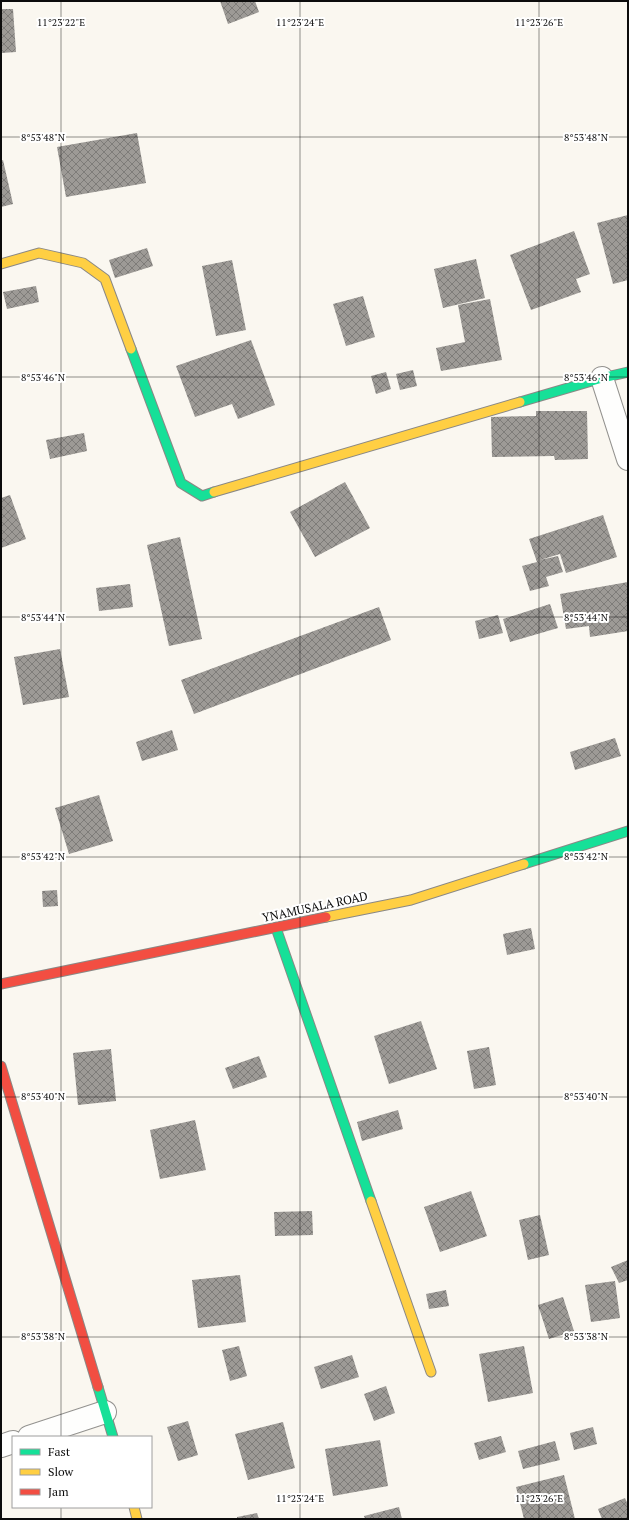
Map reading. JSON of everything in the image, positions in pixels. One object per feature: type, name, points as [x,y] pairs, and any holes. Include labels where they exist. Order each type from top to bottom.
[{"type":"street","points":[[1,264],[39,252],[83,263],[106,279],[181,484],[202,496],[602,378],[628,372]]},
{"type":"street","points":[[602,378],[628,460]]},
{"type":"street","name":"YNAMUSALA ROAD","points":[[1,984],[411,900],[628,831]]},
{"type":"street","points":[[276,928],[430,1372]]},
{"type":"street","points":[[1,1066],[113,1436]]},
{"type":"street","points":[[32,1436],[105,1412]]},
{"type":"street","points":[[1,1446],[12,1442]]},
{"type":"street","points":[[134,1508],[137,1519]]},
{"type":"building","points":[[220,1],[255,1],[259,12],[228,24]]},
{"type":"building","points":[[1,9],[13,9],[16,52],[1,53]]},
{"type":"building","points":[[137,133],[146,183],[66,197],[57,147]]},
{"type":"building","points":[[3,160],[13,204],[1,207],[1,161]]},
{"type":"building","points":[[628,215],[628,280],[613,284],[597,223]]},
{"type":"building","points":[[574,231],[590,274],[576,279],[581,292],[531,310],[510,255]]},
{"type":"building","points":[[147,248],[153,266],[115,278],[109,260]]},
{"type":"building","points":[[476,259],[485,298],[443,308],[434,269]]},
{"type":"building","points":[[232,260],[246,330],[216,336],[202,266]]},
{"type":"building","points":[[36,286],[39,302],[7,309],[3,292]]},
{"type":"building","points":[[363,296],[375,337],[346,346],[333,304]]},
{"type":"building","points":[[490,299],[502,360],[441,371],[436,348],[465,342],[458,305]]},
{"type":"building","points":[[251,340],[275,405],[238,419],[232,404],[195,417],[176,366]]},
{"type":"building","points":[[413,370],[417,386],[400,390],[396,374]]},
{"type":"building","points":[[386,372],[391,389],[376,394],[371,376]]},
{"type":"building","points":[[536,411],[587,411],[588,459],[555,460],[554,456],[492,457],[491,417],[536,416]]},
{"type":"building","points":[[84,433],[87,451],[50,459],[46,440]]},
{"type":"building","points":[[345,482],[370,528],[315,557],[290,512]]},
{"type":"building","points":[[10,495],[26,539],[1,548],[1,498]]},
{"type":"building","points":[[603,515],[617,557],[566,573],[560,554],[540,560],[558,556],[563,572],[546,577],[549,586],[530,591],[522,566],[537,562],[529,539]]},
{"type":"building","points":[[180,537],[202,639],[169,646],[147,545]]},
{"type":"building","points":[[628,582],[628,631],[590,637],[589,626],[566,629],[560,594]]},
{"type":"building","points":[[130,584],[133,607],[99,611],[96,588]]},
{"type":"building","points":[[550,604],[558,628],[510,642],[503,619]]},
{"type":"building","points":[[379,607],[391,640],[194,714],[181,680]]},
{"type":"building","points":[[498,615],[503,633],[479,639],[475,621]]},
{"type":"building","points":[[60,649],[69,697],[23,705],[14,657]]},
{"type":"building","points":[[172,730],[178,750],[142,761],[136,742]]},
{"type":"building","points":[[615,738],[621,756],[575,770],[570,752]]},
{"type":"building","points":[[99,795],[113,841],[69,854],[55,808]]},
{"type":"building","points":[[57,890],[58,906],[43,907],[42,891]]},
{"type":"building","points":[[531,928],[535,949],[507,955],[503,934]]},
{"type":"building","points":[[421,1021],[437,1069],[389,1084],[374,1036]]},
{"type":"building","points":[[489,1047],[496,1085],[474,1089],[467,1051]]},
{"type":"building","points":[[111,1049],[116,1101],[78,1105],[73,1053]]},
{"type":"building","points":[[259,1056],[267,1077],[233,1089],[225,1068]]},
{"type":"building","points":[[398,1110],[403,1129],[362,1141],[357,1122]]},
{"type":"building","points":[[195,1120],[206,1170],[160,1179],[150,1130]]},
{"type":"building","points":[[471,1191],[487,1236],[440,1252],[424,1207]]},
{"type":"building","points":[[312,1211],[313,1235],[275,1236],[274,1212]]},
{"type":"building","points":[[540,1215],[549,1255],[528,1260],[519,1220]]},
{"type":"building","points":[[628,1260],[628,1280],[619,1283],[611,1267]]},
{"type":"building","points":[[240,1275],[246,1322],[198,1328],[192,1280]]},
{"type":"building","points":[[615,1281],[620,1318],[591,1322],[585,1285]]},
{"type":"building","points":[[446,1290],[449,1306],[429,1309],[426,1294]]},
{"type":"building","points":[[563,1297],[574,1331],[549,1339],[538,1305]]},
{"type":"building","points":[[239,1346],[247,1376],[230,1381],[222,1350]]},
{"type":"building","points":[[524,1346],[533,1393],[488,1402],[479,1354]]},
{"type":"building","points":[[352,1355],[359,1377],[321,1389],[314,1367]]},
{"type":"building","points":[[386,1386],[395,1413],[374,1421],[364,1394]]},
{"type":"building","points":[[188,1421],[198,1455],[178,1461],[167,1427]]},
{"type":"building","points":[[283,1422],[295,1468],[248,1480],[235,1434]]},
{"type":"building","points":[[593,1427],[597,1444],[574,1450],[570,1433]]},
{"type":"building","points":[[501,1436],[506,1452],[479,1460],[474,1443]]},
{"type":"building","points":[[380,1440],[388,1486],[333,1496],[325,1449]]},
{"type":"building","points":[[555,1441],[560,1460],[523,1469],[518,1451]]},
{"type":"building","points":[[564,1475],[575,1519],[524,1519],[516,1487]]},
{"type":"building","points":[[625,1498],[628,1505],[628,1519],[602,1519],[598,1509]]},
{"type":"building","points":[[399,1507],[402,1519],[365,1519],[364,1516]]},
{"type":"building","points":[[257,1513],[259,1519],[237,1519],[237,1517]]},
{"type":"traffic: fast","points":[[131,349],[181,483],[202,496],[214,492]]},
{"type":"traffic: fast","points":[[520,402],[628,372]]},
{"type":"traffic: fast","points":[[524,864],[628,831]]},
{"type":"traffic: fast","points":[[276,928],[371,1201]]},
{"type":"traffic: fast","points":[[98,1387],[113,1436]]},
{"type":"traffic: slow","points":[[1,264],[39,253],[83,263],[105,279],[131,349]]},
{"type":"traffic: slow","points":[[214,492],[520,402]]},
{"type":"traffic: slow","points":[[326,917],[411,900],[524,864]]},
{"type":"traffic: slow","points":[[371,1201],[431,1372]]},
{"type":"traffic: slow","points":[[134,1508],[137,1519]]},
{"type":"traffic: jam","points":[[1,984],[326,917]]},
{"type":"traffic: jam","points":[[1,1066],[98,1387]]}]
